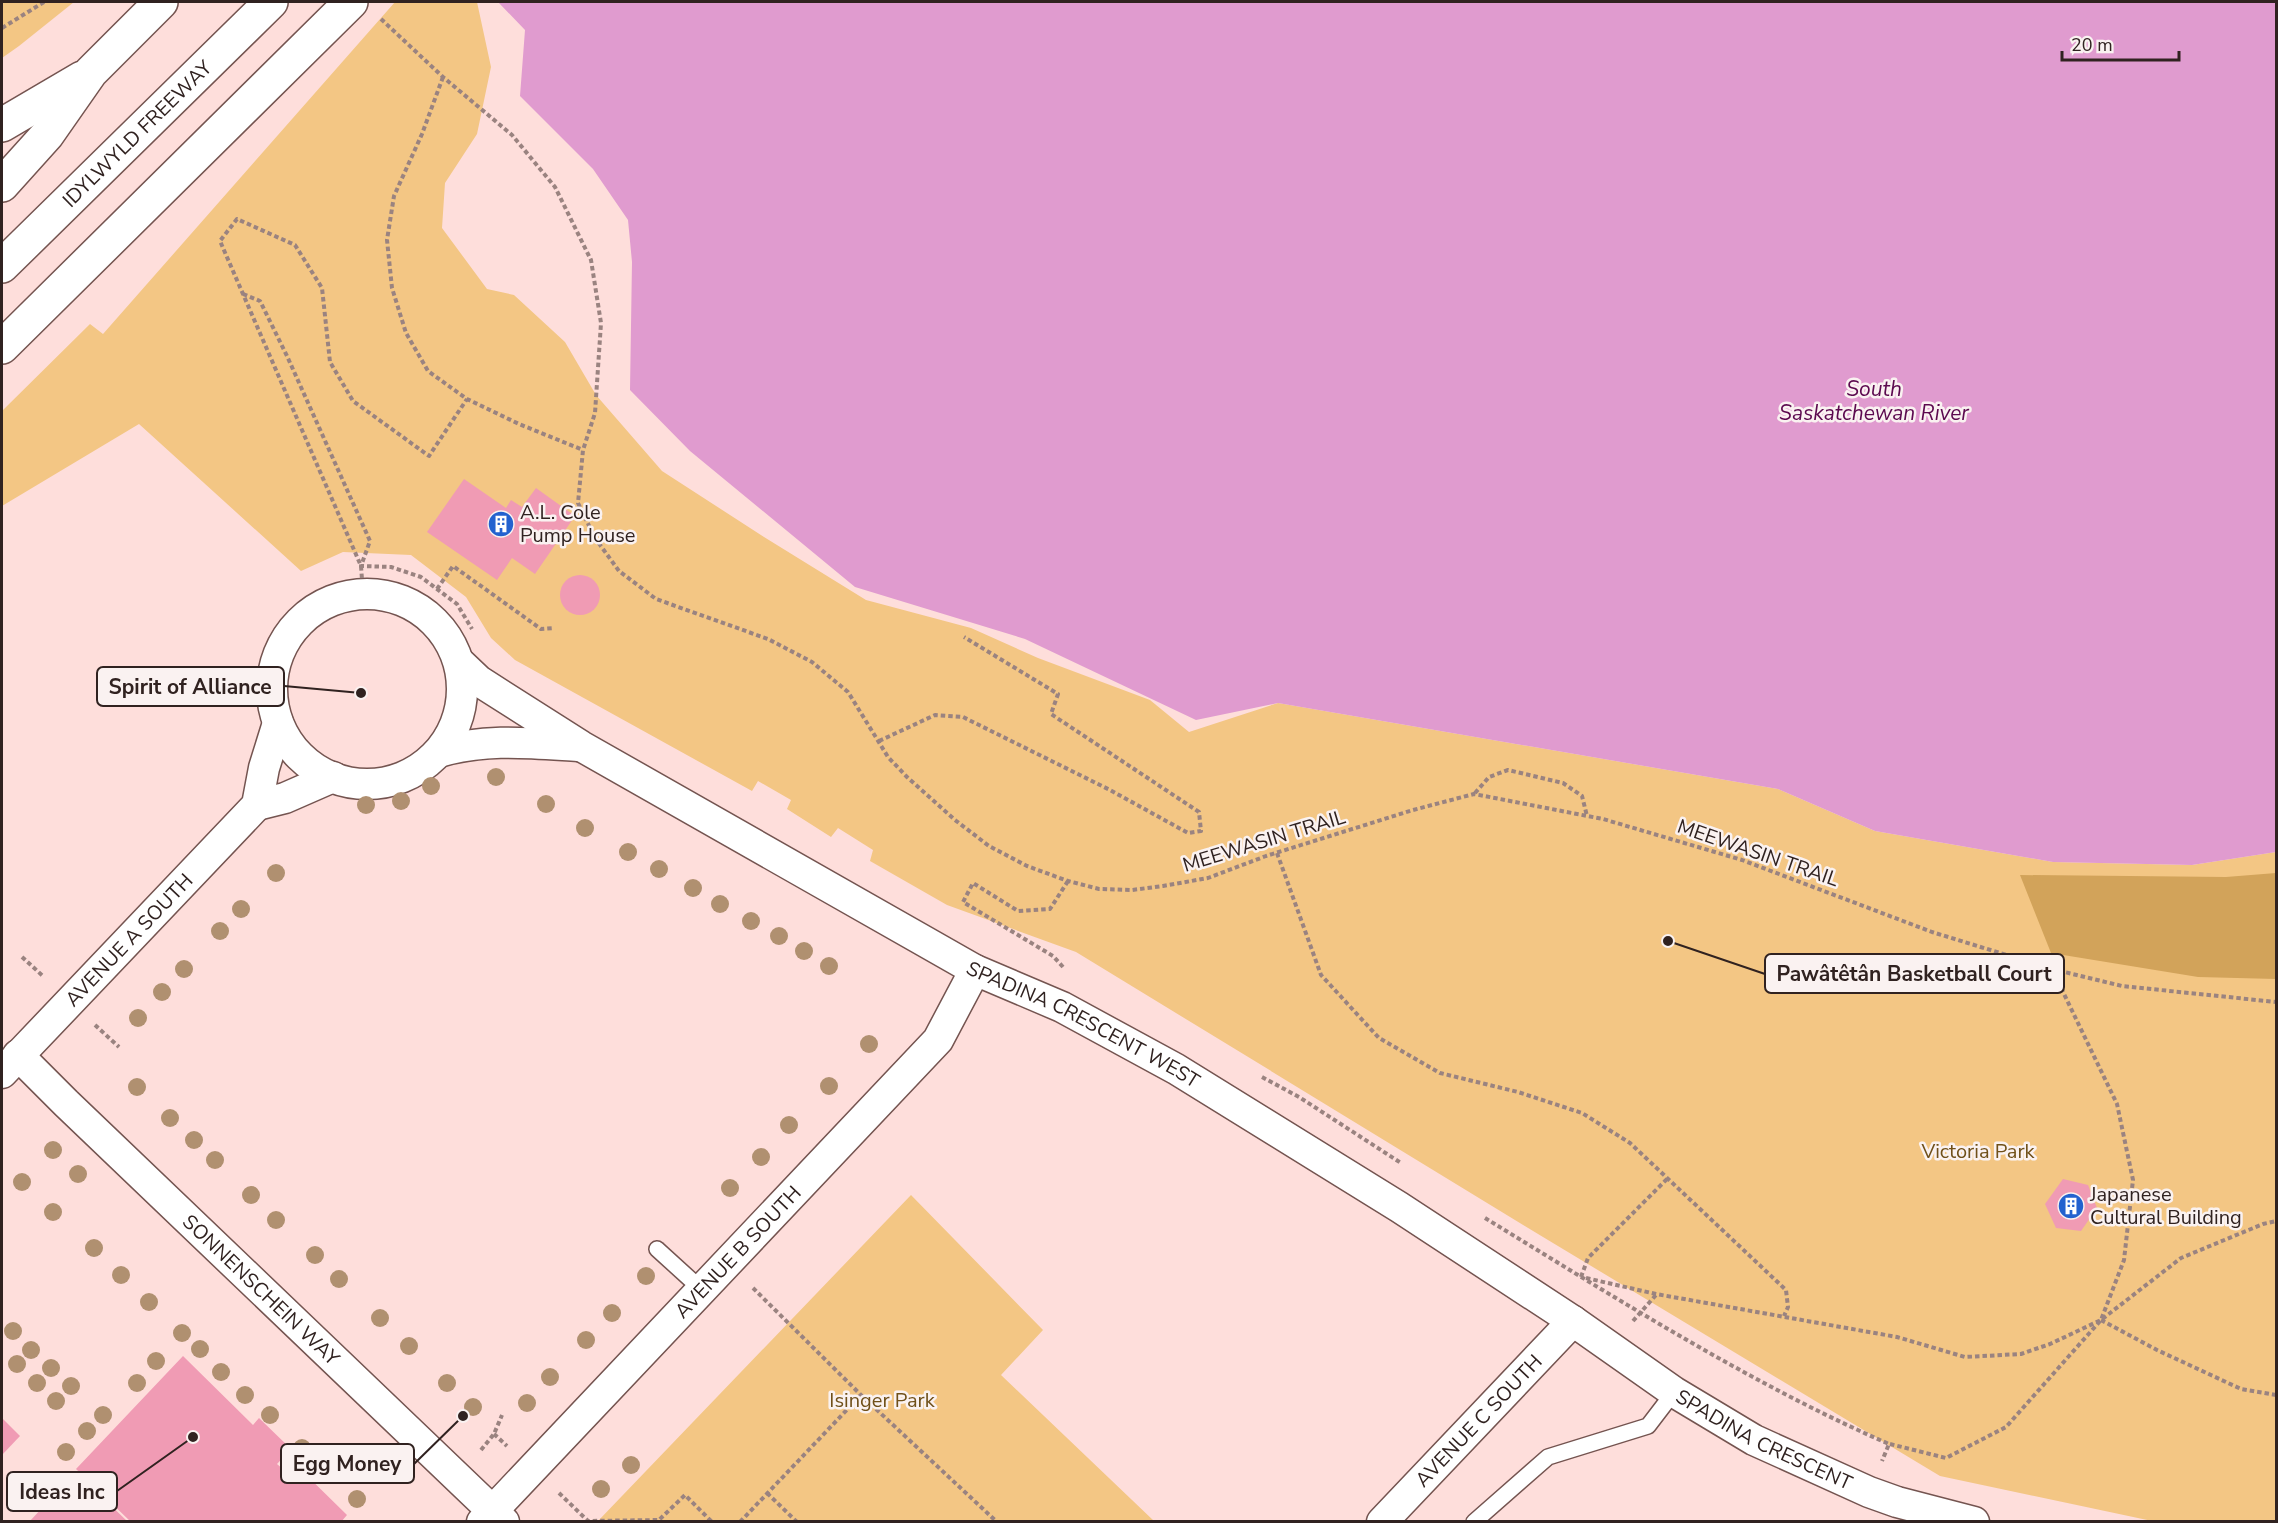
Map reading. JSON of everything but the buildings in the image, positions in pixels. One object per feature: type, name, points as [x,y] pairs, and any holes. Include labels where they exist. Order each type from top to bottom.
[{"type":"highway","points":[[2,185],[47,135],[92,72],[161,2]]},
{"type":"highway","name":"IDYLWYLD FREEWAY","points":[[2,266],[271,2]]},
{"type":"highway","points":[[2,346],[351,2]]},
{"type":"highway","points":[[2,125],[92,72]]},
{"type":"street","name":"SPADINA CRESCENT WEST","points":[[362,580],[423,611],[445,633],[459,662],[463,689],[459,717],[439,752],[428,763],[404,777],[378,784],[350,783],[333,777],[299,756],[278,723],[272,700],[273,669],[285,639],[306,615],[362,580]]},
{"type":"street","name":"SPADINA CRESCENT WEST","points":[[459,662],[479,681],[581,746],[975,970],[1062,1007],[1176,1069],[1399,1207],[1573,1321]]},
{"type":"street","points":[[278,723],[264,768],[257,805],[285,798],[333,777]]},
{"type":"street","name":"SPADINA CRESCENT WEST","points":[[439,752],[464,744],[497,742],[581,746]]},
{"type":"street","name":"AVENUE A SOUTH","points":[[10,1064],[257,805]]},
{"type":"street","name":"AVENUE B SOUTH","points":[[493,1518],[533,1468],[938,1040],[975,970]]},
{"type":"street","name":"SONNENSCHEIN WAY","points":[[10,1064],[75,1111],[459,1478],[493,1518]]},
{"type":"street","name":"SPADINA CRESCENT","points":[[1573,1321],[1674,1392],[1754,1440],[1869,1491],[1893,1511],[1974,1521]]},
{"type":"street","name":"AVENUE C SOUTH","points":[[1382,1521],[1573,1321]]},
{"type":"lane","points":[[657,1249],[701,1289]]},
{"type":"lane","points":[[1474,1521],[1548,1457],[1648,1426],[1674,1392]]},
{"type":"path","points":[[2,27],[44,2]]},
{"type":"path","name":"MEEWASIN TRAIL","points":[[379,17],[443,77],[512,135],[555,187],[591,260],[601,323],[595,413],[583,450],[578,503],[595,538],[619,571],[656,599],[768,639],[812,662],[848,692],[888,757],[914,783],[955,820],[990,846],[1027,866],[1068,881],[1099,889],[1132,890],[1163,886],[1208,878],[1277,853],[1413,810],[1474,794],[1587,816],[1742,860],[1932,932],[2052,969],[2122,986],[2277,1002]]},
{"type":"path","points":[[443,77],[422,134],[394,196],[387,240],[392,288],[406,333],[428,371],[467,399],[519,424],[583,450]]},
{"type":"path","points":[[362,580],[220,241],[237,219],[295,245],[322,288],[330,362],[354,401],[429,456],[467,399]]},
{"type":"path","points":[[243,294],[260,301],[370,541],[362,580]]},
{"type":"path","points":[[437,588],[453,566],[541,629],[554,628]]},
{"type":"path","points":[[362,580],[391,567],[421,577],[457,604],[480,637]]},
{"type":"path","points":[[879,741],[935,715],[963,717],[1110,790],[1188,833],[1201,831],[1198,812],[1051,714],[1058,694],[964,637]]},
{"type":"path","points":[[1474,794],[1489,777],[1508,770],[1563,783],[1582,796],[1587,816]]},
{"type":"path","points":[[1277,853],[1321,975],[1379,1038],[1440,1073],[1518,1092],[1582,1113],[1630,1143],[1786,1290],[1788,1307],[1784,1316]]},
{"type":"path","points":[[1068,881],[1050,909],[1018,911],[973,883],[963,902],[1053,957],[1068,972]]},
{"type":"path","points":[[22,957],[51,984]]},
{"type":"path","points":[[1581,1276],[1656,1294],[1897,1336],[1965,1357],[2021,1354],[2050,1344],[2101,1320],[2124,1260],[2133,1180],[2117,1104],[2052,969]]},
{"type":"path","points":[[88,1018],[119,1047]]},
{"type":"path","points":[[1258,1075],[1299,1096],[1407,1167]]},
{"type":"path","points":[[1581,1276],[1588,1258],[1668,1178]]},
{"type":"path","points":[[1477,1212],[1581,1276],[1828,1418],[1889,1444],[1946,1458],[2006,1427],[2101,1320],[2181,1258],[2277,1221]]},
{"type":"path","points":[[727,1263],[861,1395],[997,1521]]},
{"type":"path","points":[[2101,1320],[2184,1363],[2241,1389],[2277,1395]]},
{"type":"path","points":[[740,1521],[861,1395]]},
{"type":"path","points":[[459,1478],[494,1434],[502,1415]]},
{"type":"path","points":[[494,1434],[588,1521],[659,1520],[685,1495],[712,1521]]},
{"type":"path","points":[[1869,1491],[1889,1444]]},
{"type":"path","points":[[767,1493],[797,1521]]},
{"type":"green space","points":[[2,2],[74,2],[2,58]]},
{"type":"green space","name":"Victoria Park","points":[[395,2],[477,2],[491,67],[477,134],[445,183],[442,228],[487,289],[514,295],[565,342],[596,395],[662,471],[866,600],[971,628],[1038,658],[1150,700],[1189,732],[1278,703],[1778,789],[1875,831],[2053,862],[2192,865],[2276,852],[2276,1521],[2152,1521],[1940,1476],[1076,952],[947,905],[870,861],[873,850],[838,828],[831,837],[787,809],[791,800],[758,781],[752,791],[515,660],[491,638],[466,597],[411,555],[343,552],[301,571],[139,424],[2,506],[2,411],[90,324],[103,334]]},
{"type":"green space","name":"Isinger Park","points":[[911,1195],[1043,1330],[1001,1375],[1154,1521],[598,1521]]},
{"type":"shaded area","points":[[2276,873],[2276,979],[2198,977],[2051,953],[2020,875],[2226,877]]},
{"type":"water","name":"South Saskatchewan River","points":[[498,2],[2276,2],[2276,852],[2192,865],[2053,862],[1875,831],[1778,789],[1278,703],[1196,720],[1025,639],[855,587],[690,451],[630,390],[632,262],[628,220],[593,169],[520,96],[525,30]]},
{"type":"place","name":"A.L. Cole Pump House","points":[[501,524]]},
{"type":"place","name":"Spirit of Alliance","points":[[361,693]]},
{"type":"place","name":"Pawâtêtân Basketball Court","points":[[1668,941]]},
{"type":"place","name":"Japanese Cultural Building","points":[[2071,1206]]},
{"type":"place","name":"Egg Money","points":[[463,1416]]},
{"type":"place","name":"Ideas Inc","points":[[193,1437]]}]
